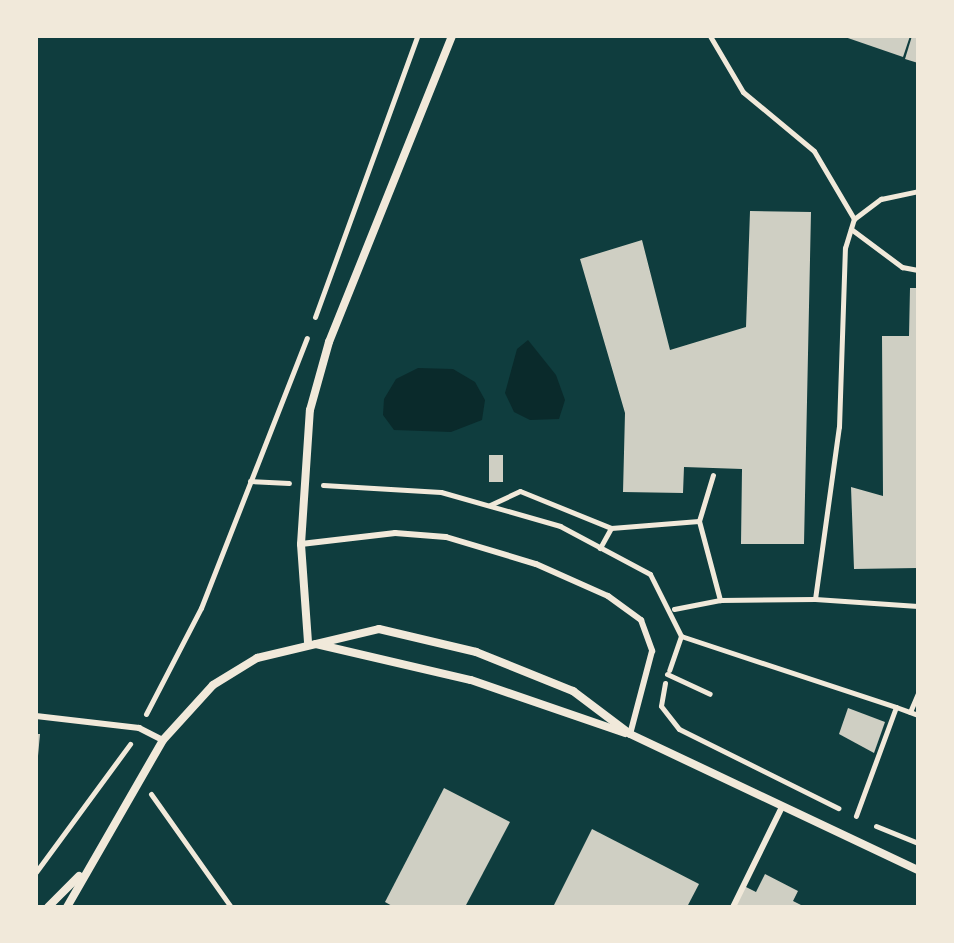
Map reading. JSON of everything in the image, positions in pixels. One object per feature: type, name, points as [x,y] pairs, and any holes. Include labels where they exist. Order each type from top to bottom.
[{"type":"street","points":[[308,642],[301,544],[310,410],[329,342],[452,36]]},
{"type":"street","points":[[67,907],[85,869],[163,740],[213,685],[257,658],[308,642],[379,629],[476,652],[573,691],[630,734]]},
{"type":"street","points":[[308,642],[471,680],[630,734],[781,809],[918,870]]},
{"type":"street","points":[[48,907],[85,869]]},
{"type":"lane","points":[[301,544],[395,533],[446,537],[536,564],[608,596],[641,620],[652,651],[630,734]]},
{"type":"lane","points":[[36,716],[139,728],[163,740]]},
{"type":"lane","points":[[733,907],[781,809]]},
{"type":"path","points":[[36,872],[139,728],[201,608],[417,36]]},
{"type":"path","points":[[710,36],[743,92],[814,151],[854,219]]},
{"type":"path","points":[[815,599],[845,364],[841,306],[851,229],[854,219],[881,199],[918,191]]},
{"type":"path","points":[[851,229],[902,267],[918,270]]},
{"type":"path","points":[[713,475],[699,521],[720,600]]},
{"type":"path","points":[[250,481],[304,484]]},
{"type":"path","points":[[489,506],[520,491],[611,528],[699,521]]},
{"type":"path","points":[[600,548],[611,528]]},
{"type":"path","points":[[674,609],[720,600],[815,599],[918,606]]},
{"type":"path","points":[[681,636],[918,715]]},
{"type":"path","points":[[667,674],[710,694]]},
{"type":"path","points":[[910,712],[918,693]]},
{"type":"path","points":[[856,816],[896,707]]},
{"type":"path","points":[[140,778],[231,907]]},
{"type":"water","points":[[528,340],[556,375],[565,400],[559,419],[530,420],[514,412],[505,393],[517,349]]},
{"type":"water","points":[[418,368],[453,369],[475,382],[485,400],[482,420],[451,432],[394,430],[383,415],[384,399],[396,379]]},
{"type":"building","points":[[842,36],[910,36],[903,57]]},
{"type":"building","points":[[912,36],[918,36],[918,63],[905,59]]},
{"type":"building","points":[[750,211],[811,212],[804,544],[741,544],[742,469],[684,467],[683,493],[623,492],[625,413],[580,259],[642,240],[670,350],[746,327]]},
{"type":"building","points":[[910,288],[918,288],[918,568],[854,569],[851,487],[883,496],[882,336],[909,336]]},
{"type":"building","points":[[489,455],[503,455],[503,482],[489,482]]},
{"type":"building","points":[[848,708],[885,722],[874,753],[839,734]]},
{"type":"building","points":[[36,734],[40,734],[38,756],[36,756]]},
{"type":"building","points":[[444,788],[510,822],[465,907],[394,907],[385,902]]},
{"type":"building","points":[[592,829],[699,884],[687,907],[553,907]]},
{"type":"building","points":[[765,874],[798,891],[793,901],[805,907],[733,907],[744,886],[756,892]]}]
